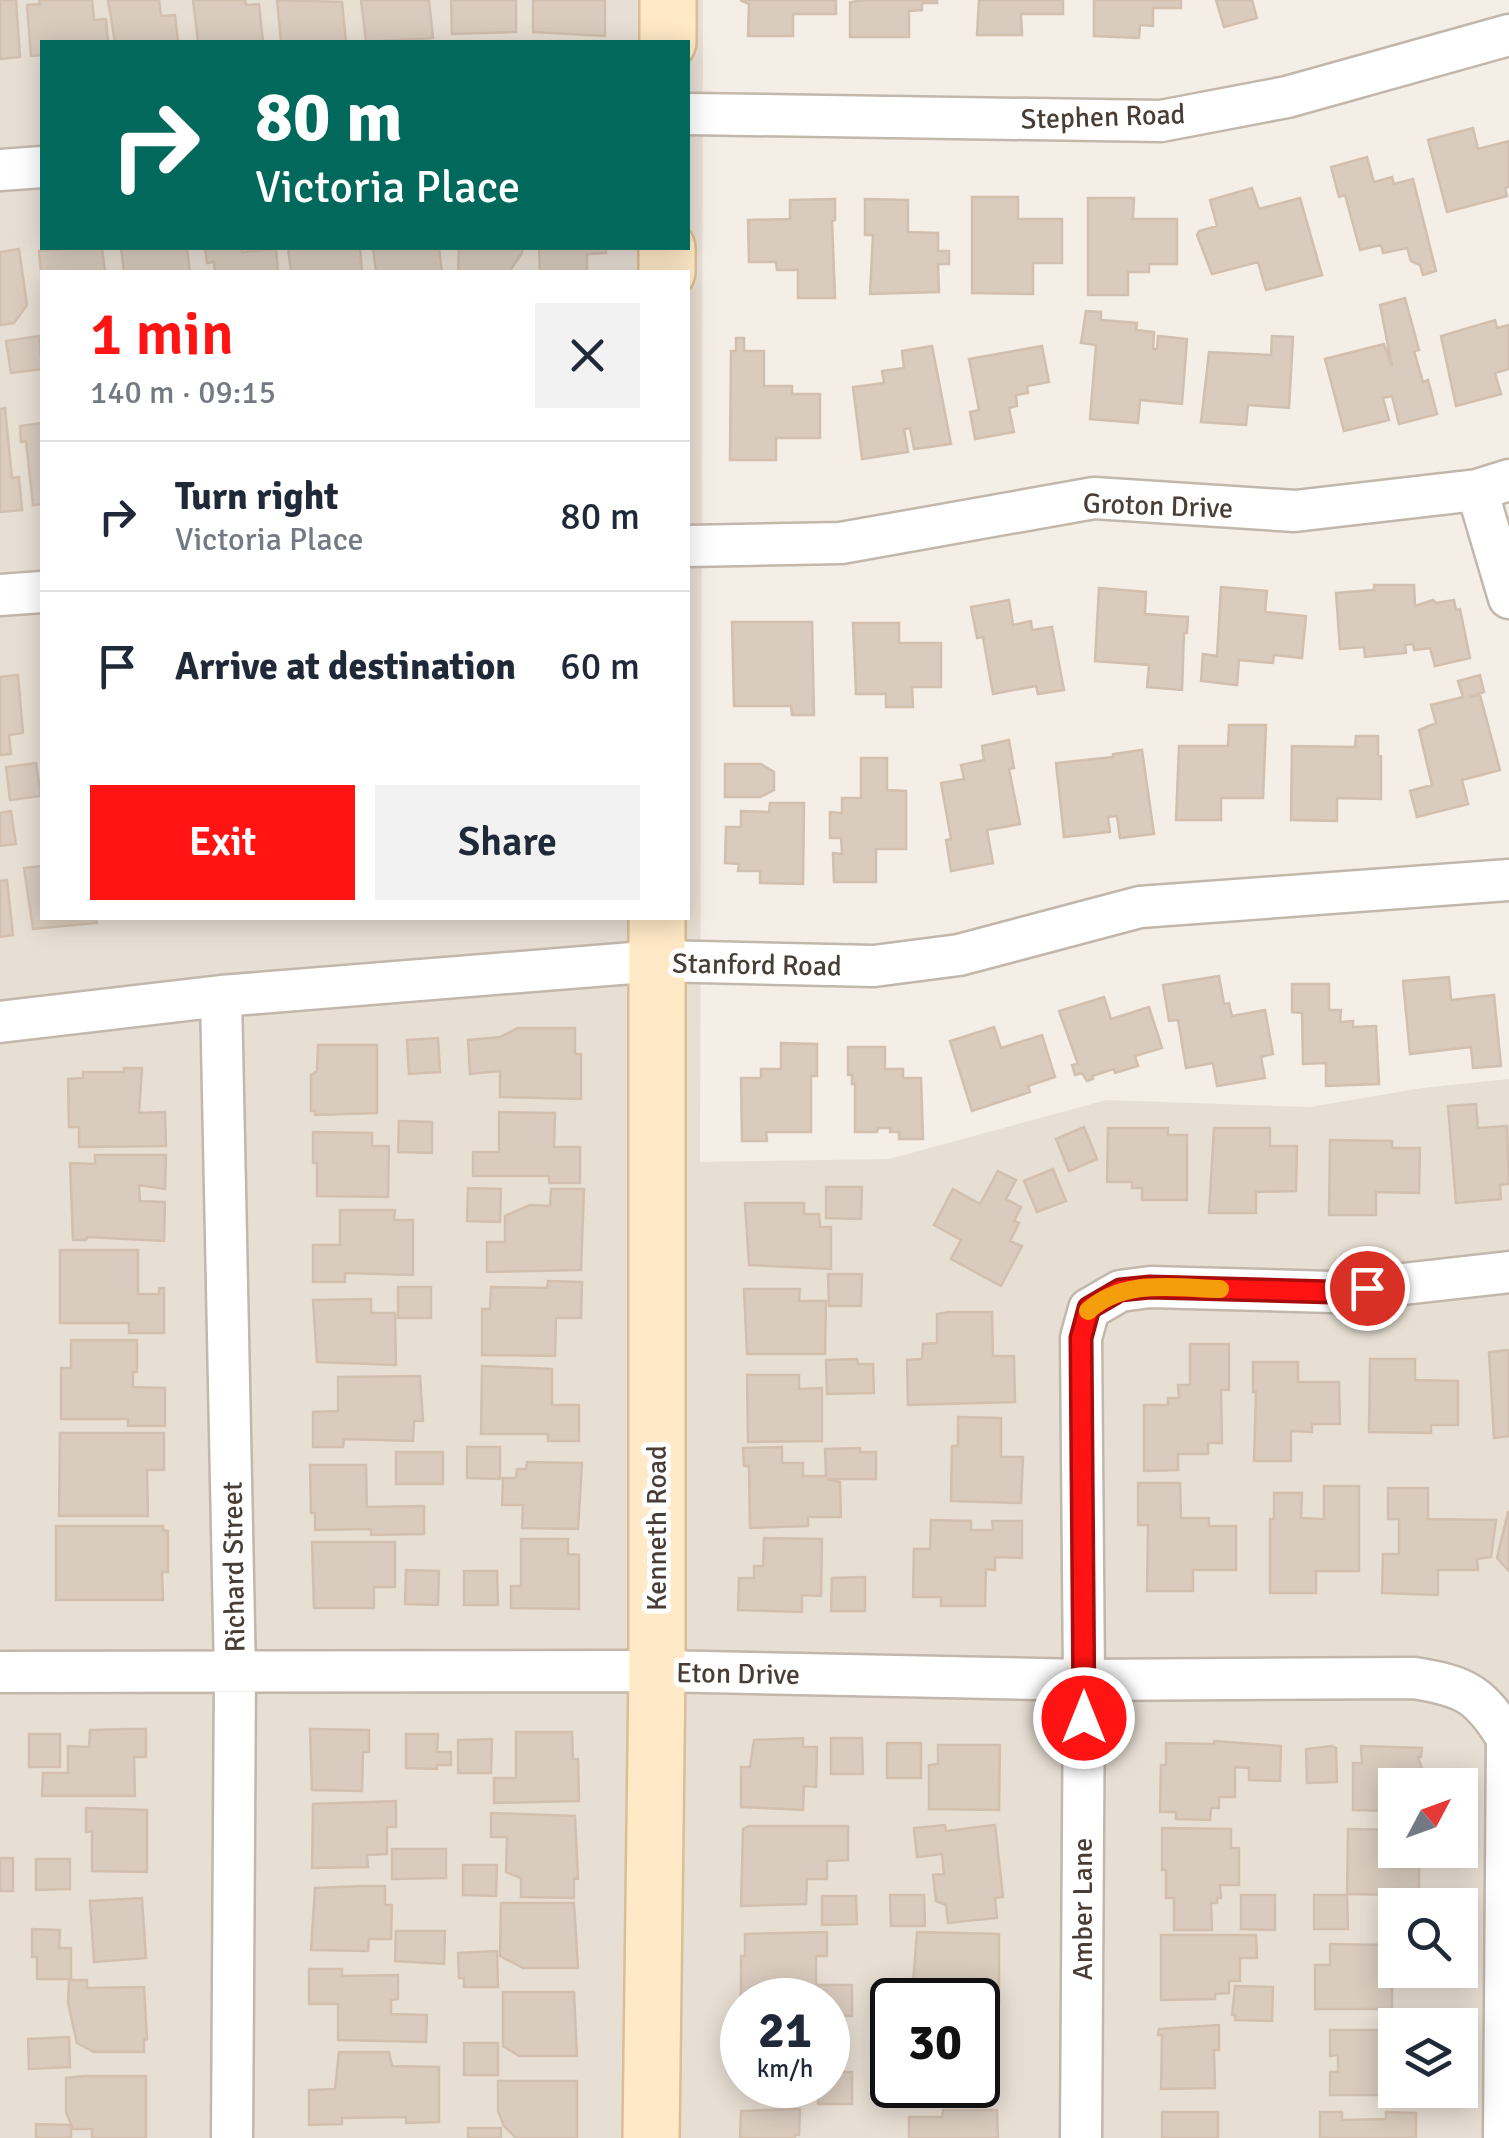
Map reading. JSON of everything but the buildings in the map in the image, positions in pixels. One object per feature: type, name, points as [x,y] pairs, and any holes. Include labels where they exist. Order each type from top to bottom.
[{"type":"street","points":[[668,0],[668,40]]},
{"type":"street","name":"Stephen Road","points":[[690,114],[1161,121],[1287,97],[1509,35]]},
{"type":"street","points":[[0,170],[40,167]]},
{"type":"street","points":[[1493,485],[1509,598]]},
{"type":"street","name":"Groton Drive","points":[[690,546],[841,542],[1094,498],[1295,511],[1493,485]]},
{"type":"street","points":[[0,594],[40,592]]},
{"type":"street","name":"Stanford Road","points":[[0,1022],[657,940],[874,966],[959,955],[1140,907],[1509,880]]},
{"type":"street","name":"Kenneth Road","points":[[651,2138],[658,1671],[657,940]]},
{"type":"street","name":"Richard Street","points":[[221,996],[235,1674],[232,2138]]},
{"type":"street","name":"Amber Lane","points":[[1081,2138],[1081,1338],[1089,1308],[1120,1290],[1150,1287],[1332,1292],[1509,1272]]},
{"type":"street","name":"Eton Drive","points":[[0,1672],[658,1671],[1084,1680],[1414,1678],[1450,1684],[1474,1694],[1507,1738],[1504,2138]]},
{"type":"shaded area","points":[[0,0],[703,0],[700,1162],[889,1159],[1106,1100],[1310,1107],[1422,1088],[1509,1079],[1509,2138],[0,2138]]},
{"type":"slow traffic","points":[[1088,1311],[1120,1290],[1220,1289]]},
{"type":"route","points":[[1084,1718],[1081,1338],[1089,1308],[1120,1290],[1150,1287],[1332,1292],[1367,1288]]}]
